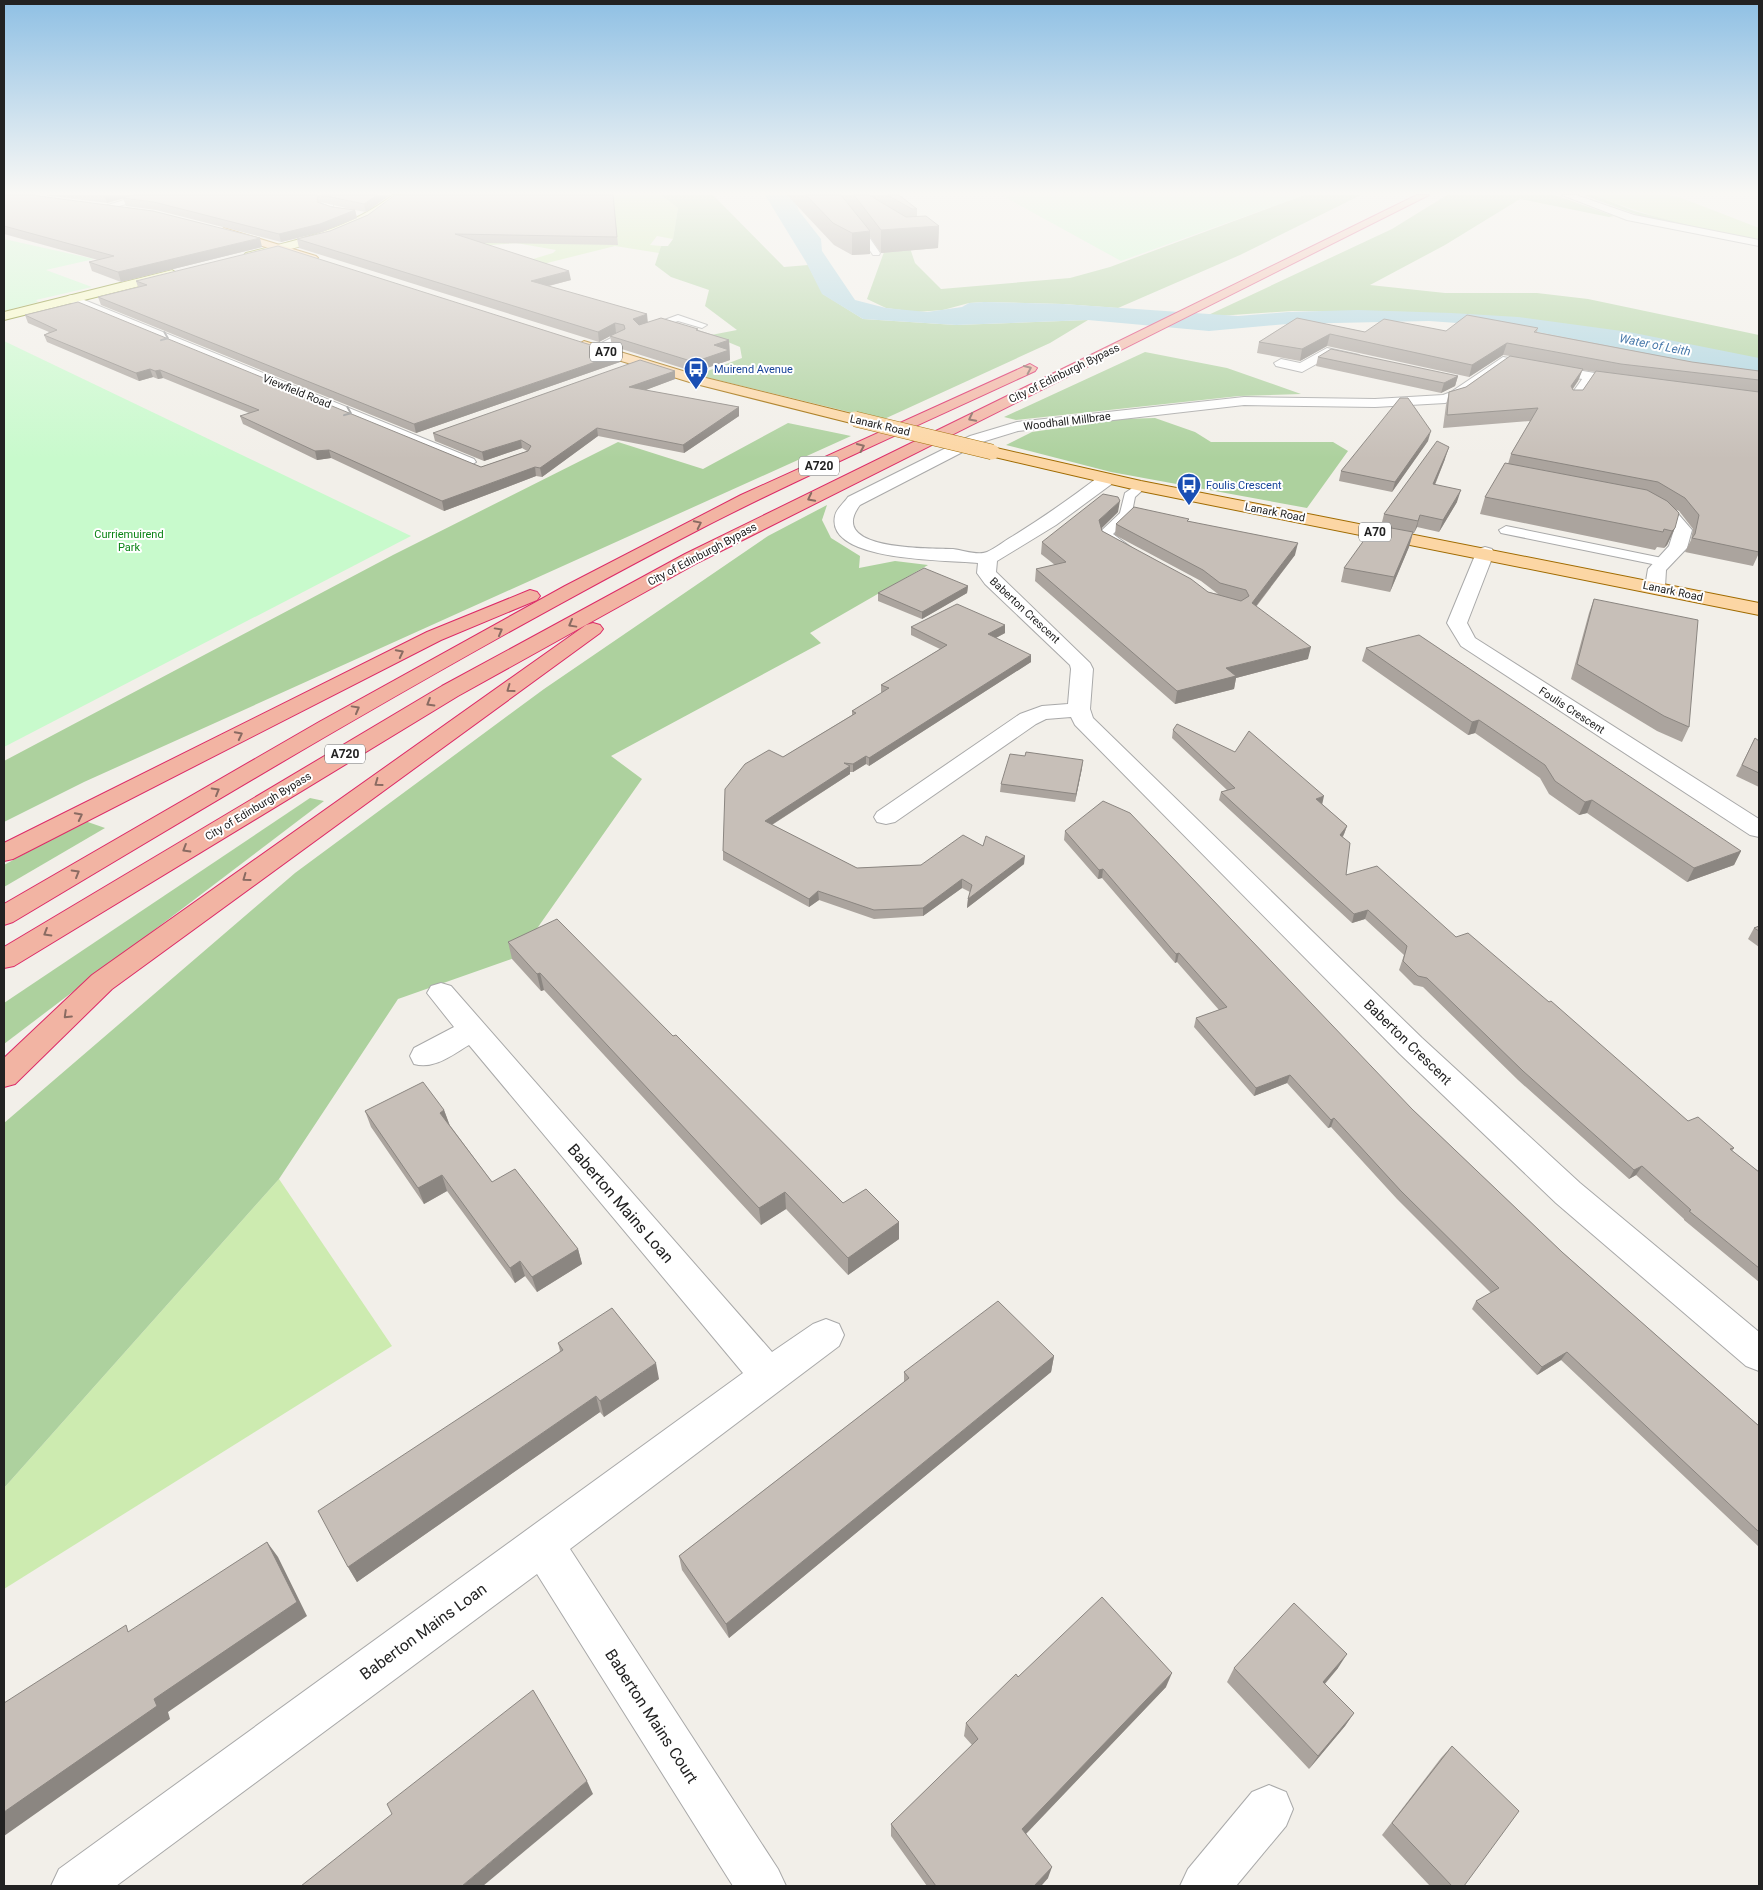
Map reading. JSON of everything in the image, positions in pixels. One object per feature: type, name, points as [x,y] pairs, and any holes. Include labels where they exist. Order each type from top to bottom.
[{"type":"highway","name":"City of Edinburgh Bypass","points":[[4,959],[450,691],[692,558],[1247,283]]},
{"type":"highway","name":"City of Edinburgh Bypass","points":[[4,916],[352,711],[655,545],[753,496],[1046,361]]},
{"type":"highway","points":[[4,853],[434,636],[655,545]]},
{"type":"highway","points":[[4,1076],[102,982],[692,558]]},
{"type":"main road","points":[[4,316],[137,283]]},
{"type":"main road","name":"Lanark Road","points":[[567,340],[701,380],[855,419],[1141,486],[1759,609]]},
{"type":"street","name":"Viewfield Road","points":[[72,299],[418,440],[484,469]]},
{"type":"street","points":[[1281,363],[1302,368],[1342,342]]},
{"type":"street","points":[[1327,352],[1366,360]]},
{"type":"street","name":"Woodhall Millbrae","points":[[988,560],[953,555],[905,554],[868,546],[848,532],[843,523],[844,514],[854,501],[897,478],[976,439],[1017,427],[1244,401],[1375,403],[1429,401],[1456,395],[1503,361],[1645,385]]},
{"type":"street","points":[[620,369],[639,362]]},
{"type":"street","points":[[1454,379],[1473,384]]},
{"type":"street","points":[[418,440],[435,434]]},
{"type":"street","name":"Baberton Crescent","points":[[1108,478],[1050,521],[988,560],[986,573],[1080,663],[1082,668],[1079,710],[1083,720],[1418,1052],[1568,1193],[1759,1354]]},
{"type":"street","points":[[1628,497],[1646,501],[1662,509],[1679,523],[1683,530],[1678,548],[1657,569],[1655,587]]},
{"type":"street","name":"Foulis Crescent","points":[[1485,553],[1457,623],[1461,633],[1468,642],[1759,830]]},
{"type":"street","points":[[886,817],[1028,719],[1042,713],[1079,710]]},
{"type":"street","name":"Baberton Mains Loan","points":[[441,993],[769,1376]]},
{"type":"street","points":[[425,1056],[473,1030]]},
{"type":"street","name":"Baberton Mains Loan","points":[[76,1886],[420,1632],[543,1545],[826,1335]]},
{"type":"street","name":"Baberton Mains Court","points":[[543,1545],[761,1886]]},
{"type":"street","points":[[1205,1886],[1269,1809]]},
{"type":"lane","points":[[640,330],[678,318],[702,325]]},
{"type":"lane","points":[[595,349],[620,337]]},
{"type":"lane","points":[[1573,399],[1589,377]]},
{"type":"lane","points":[[1138,556],[1114,543],[1108,538],[1106,533],[1126,514],[1129,496],[1141,486]]},
{"type":"lane","points":[[1506,530],[1662,562]]},
{"type":"green space","points":[[4,283],[82,283],[92,287],[36,300],[38,302],[4,311]]},
{"type":"green space","points":[[689,283],[817,283],[823,294],[863,319],[956,325],[1088,320],[1050,343],[882,420],[697,375],[742,358],[740,347],[711,335],[737,330],[705,306],[709,290]]},
{"type":"green space","points":[[873,283],[935,283],[941,289],[1009,283],[1175,283],[1118,308],[1063,304],[984,302],[969,303],[943,310],[917,312],[886,308],[867,299]]},
{"type":"green space","points":[[1276,283],[1373,283],[1370,285],[1445,293],[1537,293],[1588,299],[1759,335],[1759,360],[1409,312],[1292,311],[1204,317]]},
{"type":"green space","name":"Curriemuirend Park","points":[[4,341],[411,536],[4,747]]},
{"type":"green space","points":[[1145,352],[1227,368],[1301,394],[1239,396],[1016,420],[1004,417]]},
{"type":"green space","points":[[1155,418],[1195,432],[1211,442],[1333,442],[1348,451],[1307,508],[1111,472],[1006,445],[1032,432],[1121,419]]},
{"type":"green space","points":[[788,423],[851,436],[84,782],[4,822],[4,761],[393,555],[618,442],[703,469]]},
{"type":"green space","points":[[827,505],[822,520],[831,538],[860,556],[859,568],[895,561],[928,565],[810,633],[821,643],[611,756],[642,779],[517,957],[398,999],[279,1179],[4,1488],[4,1123],[295,873],[544,689],[768,536]]},
{"type":"green space","points":[[310,798],[324,801],[4,1044],[4,1003]]},
{"type":"green space","points":[[85,821],[105,828],[4,887],[4,865]]},
{"type":"green space","points":[[279,1179],[392,1346],[4,1589],[4,1488]]},
{"type":"water","name":"Water of Leith","points":[[817,283],[844,283],[855,300],[886,308],[927,312],[962,307],[969,303],[984,302],[1063,304],[1238,316],[1358,310],[1518,317],[1629,332],[1759,358],[1759,376],[1513,327],[1429,321],[1287,324],[1209,331],[1088,320],[956,325],[863,319],[822,294]]},
{"type":"building","points":[[142,283],[395,283],[619,354],[414,424],[98,297],[147,285]]},
{"type":"building","points":[[440,283],[539,283],[647,314],[633,319],[639,325],[661,318],[698,329],[696,330],[729,340],[714,345],[729,350],[694,362],[610,336],[625,329],[624,325],[615,323],[598,332]]},
{"type":"building","points":[[78,302],[481,467],[528,451],[531,446],[521,440],[482,452],[433,433],[640,360],[675,371],[629,387],[739,407],[683,445],[597,428],[540,468],[535,467],[442,501],[329,450],[315,451],[240,416],[259,410],[160,370],[150,369],[136,373],[44,335],[57,330],[25,315]]},
{"type":"building","points":[[1467,315],[1538,328],[1534,332],[1692,362],[1759,371],[1759,380],[1621,364],[1507,343],[1472,365],[1330,334],[1302,349],[1259,342],[1297,318],[1365,332],[1384,319],[1446,331]]},
{"type":"building","points":[[1331,349],[1458,376],[1444,383],[1318,357]]},
{"type":"building","points":[[1510,356],[1583,369],[1571,386],[1573,390],[1583,390],[1596,371],[1759,392],[1759,552],[1692,538],[1695,534],[1699,515],[1685,498],[1658,482],[1511,454],[1538,408],[1447,415],[1449,392],[1466,387]]},
{"type":"building","points":[[1400,398],[1408,398],[1431,431],[1395,482],[1341,471]]},
{"type":"building","points":[[1437,441],[1449,447],[1433,484],[1461,490],[1443,520],[1420,515],[1418,521],[1384,514]]},
{"type":"building","points":[[1505,463],[1647,490],[1667,501],[1679,513],[1675,528],[1672,531],[1664,529],[1663,532],[1485,497]]},
{"type":"building","points":[[1103,494],[1118,497],[1120,501],[1099,520],[1102,531],[1191,579],[1208,592],[1241,601],[1249,596],[1246,590],[1220,583],[1203,570],[1116,524],[1134,507],[1189,519],[1187,521],[1298,543],[1252,603],[1311,647],[1226,668],[1236,676],[1177,691],[1036,569],[1066,562],[1042,542]]},
{"type":"building","points":[[1375,525],[1413,532],[1394,577],[1344,568]]},
{"type":"building","points":[[924,568],[968,586],[922,612],[878,593]]},
{"type":"building","points":[[1594,599],[1698,620],[1689,727],[1664,716],[1577,664]]},
{"type":"building","points":[[957,604],[1005,625],[988,634],[1031,655],[869,758],[866,756],[853,764],[844,763],[850,766],[765,821],[857,868],[921,865],[963,835],[983,846],[986,836],[1025,856],[968,899],[972,885],[962,879],[923,908],[874,910],[818,891],[809,899],[723,851],[725,789],[745,764],[769,750],[783,757],[856,713],[852,711],[889,688],[881,685],[947,645],[911,627]]},
{"type":"building","points":[[1419,635],[1741,851],[1694,868],[1592,800],[1585,802],[1555,781],[1545,765],[1479,720],[1472,722],[1366,648]]},
{"type":"building","points":[[1177,724],[1235,752],[1249,731],[1324,796],[1316,799],[1347,826],[1340,835],[1350,843],[1346,875],[1377,866],[1456,937],[1468,933],[1549,1002],[1551,1001],[1688,1121],[1698,1117],[1734,1148],[1730,1149],[1759,1172],[1759,1268],[1689,1211],[1691,1210],[1642,1166],[1634,1170],[1523,1071],[1427,978],[1418,976],[1403,961],[1407,946],[1368,910],[1354,914],[1221,792],[1235,788],[1173,730]]},
{"type":"building","points":[[1755,738],[1759,741],[1759,773],[1742,765]]},
{"type":"building","points":[[1026,752],[1083,760],[1076,794],[1001,784],[1010,754],[1025,756]]},
{"type":"building","points":[[1103,801],[1130,813],[1412,1109],[1562,1252],[1759,1426],[1759,1532],[1567,1352],[1542,1367],[1476,1301],[1499,1288],[1401,1191],[1334,1118],[1331,1120],[1290,1075],[1256,1088],[1196,1018],[1227,1007],[1179,953],[1176,954],[1103,869],[1099,870],[1065,831]]},
{"type":"building","points":[[557,919],[673,1036],[676,1035],[843,1203],[866,1189],[899,1222],[848,1258],[785,1192],[759,1208],[540,973],[537,974],[508,942]]},
{"type":"building","points":[[423,1082],[444,1110],[440,1113],[492,1182],[515,1169],[578,1249],[532,1277],[520,1261],[510,1268],[442,1175],[418,1188],[365,1111]]},
{"type":"building","points":[[998,1301],[1054,1356],[726,1624],[679,1556],[909,1378],[904,1372]]},
{"type":"building","points":[[612,1308],[656,1363],[600,1401],[596,1396],[348,1567],[318,1511],[563,1350],[558,1343]]},
{"type":"building","points":[[267,1542],[297,1602],[154,1699],[157,1706],[4,1812],[4,1703],[126,1625],[128,1632]]},
{"type":"building","points":[[1102,1597],[1172,1673],[1022,1829],[1052,1867],[1034,1886],[936,1886],[891,1824],[978,1739],[966,1723],[1016,1674],[1018,1677]]},
{"type":"building","points":[[1294,1603],[1347,1654],[1323,1682],[1354,1713],[1318,1756],[1234,1668]]},
{"type":"building","points":[[533,1690],[587,1781],[462,1886],[301,1886],[392,1814],[387,1804]]},
{"type":"building","points":[[1452,1746],[1519,1811],[1464,1886],[1452,1886],[1392,1823]]},
{"type":"place","name":"Muirend Avenue","points":[[696,390]]},
{"type":"place","name":"Foulis Crescent","points":[[1189,506]]}]
